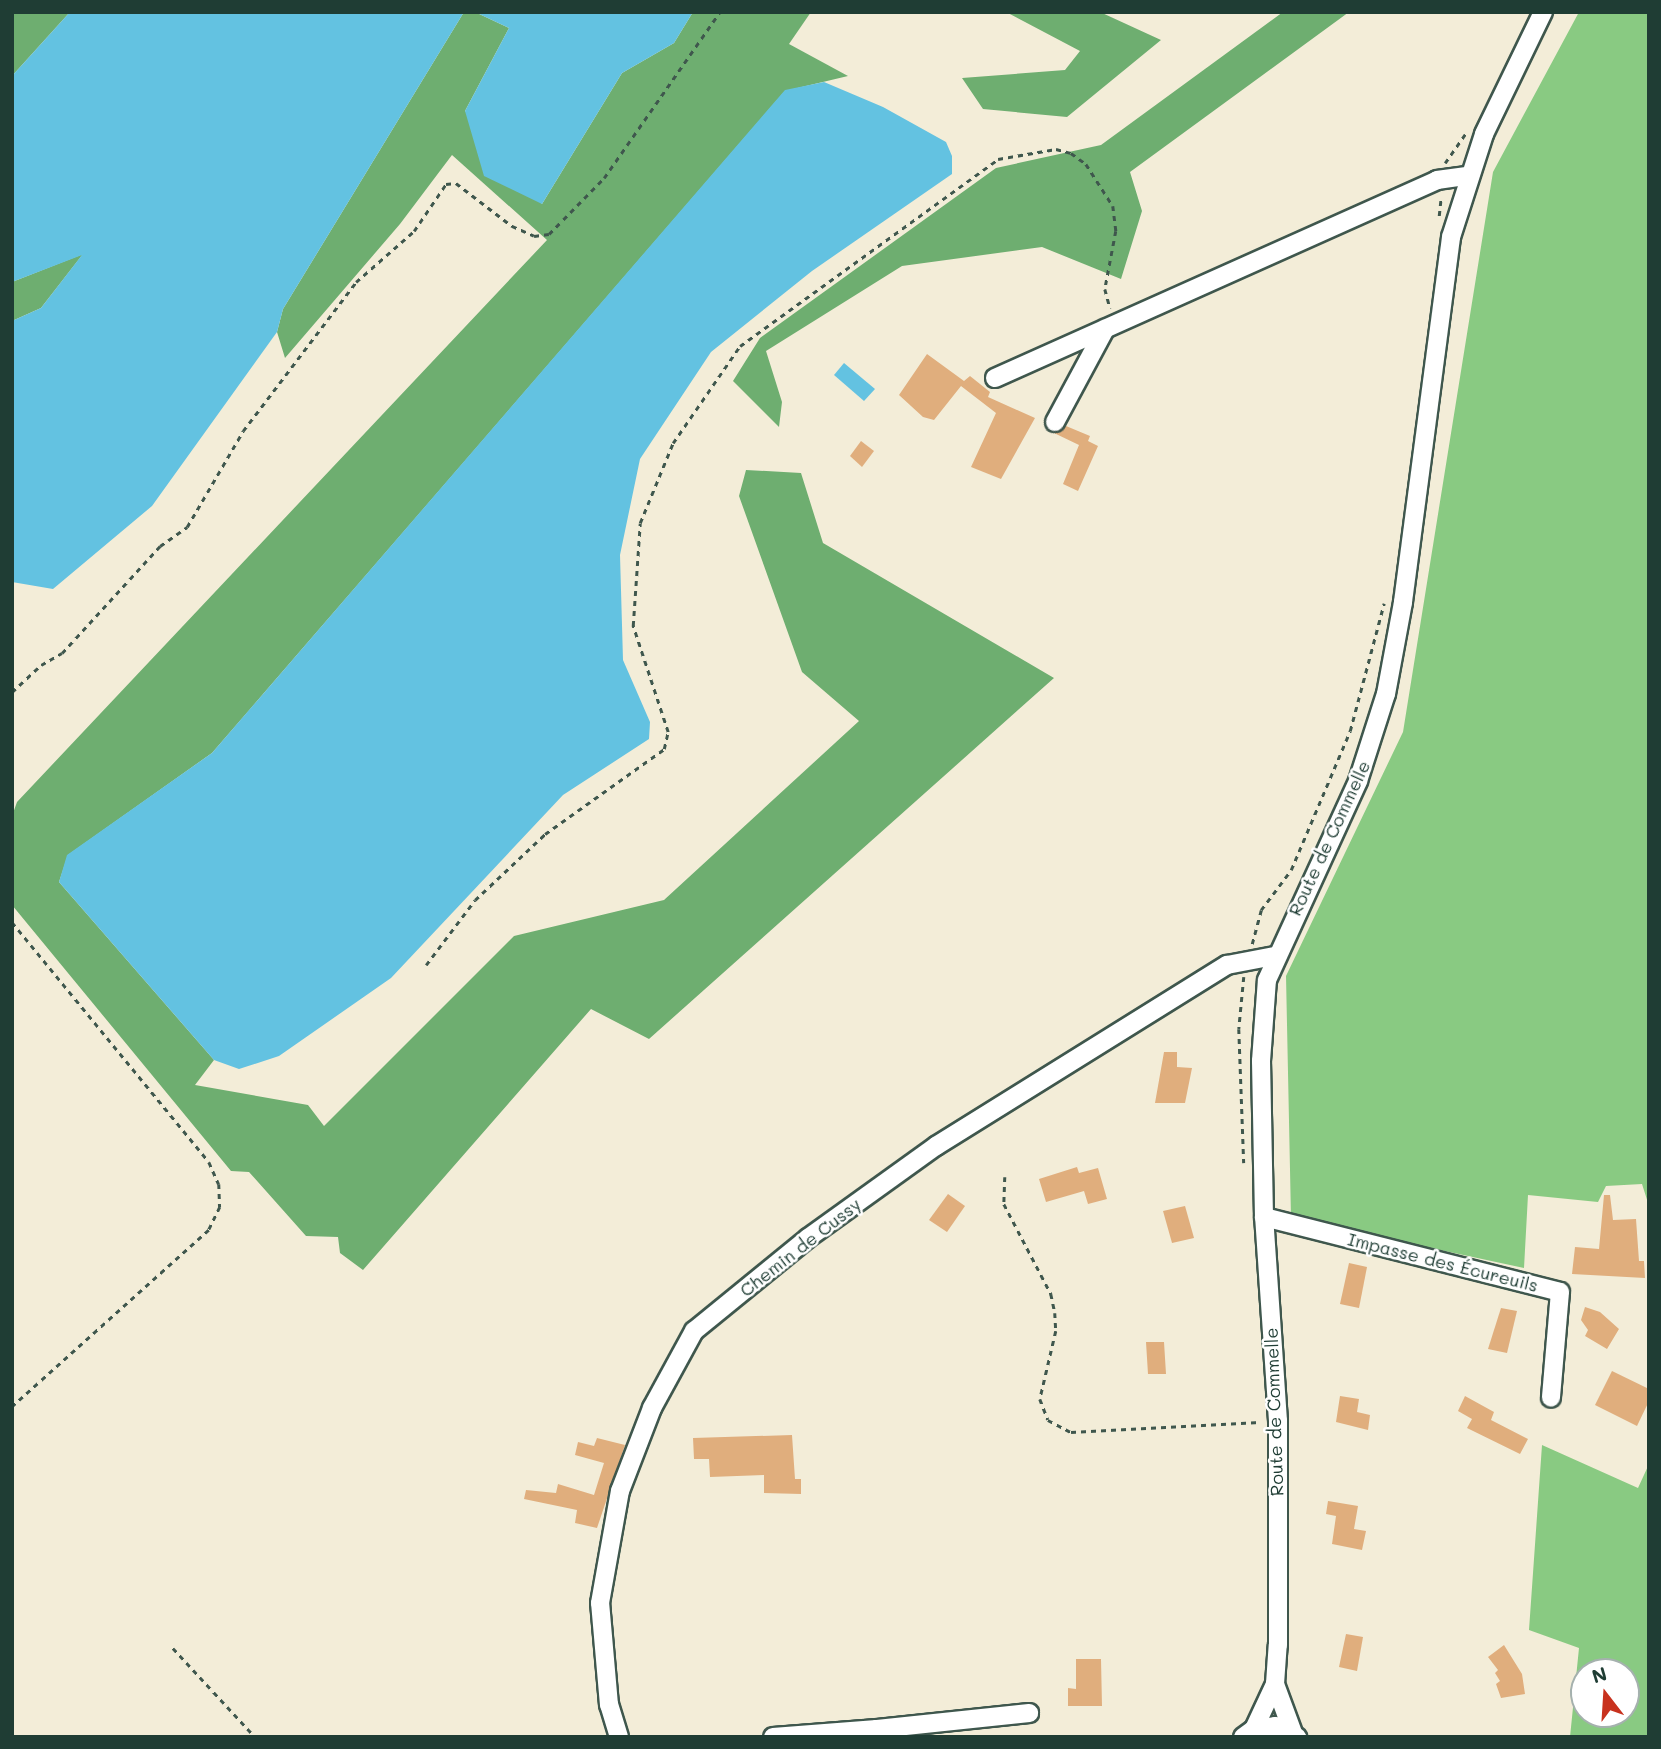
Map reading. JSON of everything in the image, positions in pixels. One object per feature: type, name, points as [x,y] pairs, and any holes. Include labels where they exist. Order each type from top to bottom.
[{"type":"street","name":"Route de Commelle","points":[[1295,1735],[1275,1684],[1278,1421],[1264,1217],[1262,1021],[1275,956],[1358,781],[1387,694],[1405,588],[1451,237],[1467,176],[1543,12]]},
{"type":"street","points":[[995,378],[1437,180],[1467,176]]},
{"type":"street","points":[[1055,422],[1110,327]]},
{"type":"street","name":"Chemin de Cussy","points":[[619,1737],[609,1706],[600,1603],[620,1491],[652,1408],[694,1331],[807,1238],[936,1146],[1227,965],[1247,959],[1275,956]]},
{"type":"street","name":"Impasse des Écureuils","points":[[1264,1217],[1560,1292],[1551,1398]]},
{"type":"street","name":"Route de Commelle","points":[[1249,1733],[1275,1684]]},
{"type":"street","points":[[773,1737],[879,1733],[1028,1713]]},
{"type":"street","points":[[1249,1733],[1275,1726],[1295,1735]]},
{"type":"path","points":[[12,692],[41,665],[62,653],[160,546],[187,527],[243,430],[356,282],[414,231],[446,184],[456,183],[512,226],[534,236],[549,234],[604,178],[720,12]]},
{"type":"path","points":[[1438,220],[1442,193],[1437,180],[1470,127]]},
{"type":"path","points":[[426,965],[475,900],[545,834],[664,749],[668,732],[633,626],[640,523],[673,443],[747,339],[998,159],[1056,149],[1071,153],[1086,164],[1113,206],[1116,231],[1105,289],[1110,327]]},
{"type":"path","points":[[1245,1172],[1239,1029],[1247,959],[1261,910],[1291,870],[1350,731],[1387,593]]},
{"type":"path","points":[[12,922],[209,1162],[219,1184],[220,1207],[209,1230],[12,1407]]},
{"type":"path","points":[[1005,1177],[1004,1204],[1051,1294],[1055,1312],[1055,1338],[1040,1399],[1048,1420],[1058,1429],[1071,1432],[1278,1421]]},
{"type":"path","points":[[173,1648],[255,1737]]},
{"type":"green space","points":[[12,12],[70,12],[12,76]]},
{"type":"green space","points":[[464,12],[475,12],[509,28],[465,111],[542,204],[622,73],[674,43],[693,12],[811,12],[789,44],[848,76],[785,91],[212,753],[68,855],[59,882],[214,1060],[195,1085],[308,1105],[324,1126],[514,936],[664,900],[859,721],[802,672],[739,496],[746,470],[801,473],[823,543],[1054,678],[649,1039],[591,1009],[363,1270],[340,1253],[338,1237],[306,1236],[249,1172],[231,1171],[12,905],[12,816],[17,802],[547,240],[452,155],[400,224],[285,358],[277,332],[283,309]]},
{"type":"green space","points":[[1006,12],[1100,12],[1161,40],[1067,117],[983,109],[962,78],[1065,70],[1080,51]]},
{"type":"green space","points":[[1283,12],[1349,12],[1130,172],[1142,211],[1121,279],[1042,247],[902,266],[766,351],[782,402],[779,427],[733,381],[760,338],[996,168],[1101,145]]},
{"type":"green space","points":[[1579,12],[1649,12],[1649,1206],[1642,1184],[1606,1186],[1598,1202],[1528,1195],[1524,1268],[1291,1218],[1286,976],[1403,732],[1493,172]]},
{"type":"green space","points":[[83,254],[41,308],[12,321],[12,282]]},
{"type":"green space","points":[[1542,1445],[1638,1488],[1649,1464],[1649,1737],[1570,1737],[1571,1728],[1640,1728],[1640,1658],[1578,1658],[1579,1648],[1529,1630]]},
{"type":"water","points":[[70,12],[464,12],[283,309],[277,332],[152,506],[53,589],[12,582],[12,321],[41,308],[82,255],[12,282],[12,76]]},
{"type":"water","points":[[475,12],[693,12],[674,43],[622,73],[542,204],[484,176],[465,111],[509,28]]},
{"type":"water","points":[[824,82],[883,107],[946,142],[952,156],[952,174],[812,271],[711,352],[640,459],[620,555],[623,660],[650,722],[649,739],[563,795],[391,978],[279,1056],[239,1069],[214,1060],[59,882],[67,855],[212,753],[785,90]]},
{"type":"water","points":[[844,363],[875,389],[864,401],[834,375]]},
{"type":"building","points":[[927,354],[964,381],[970,376],[990,392],[988,397],[1035,418],[1001,479],[971,467],[996,413],[961,386],[934,420],[923,417],[899,395]]},
{"type":"building","points":[[1066,426],[1090,436],[1088,441],[1098,446],[1078,491],[1063,484],[1079,445],[1054,433]]},
{"type":"building","points":[[861,441],[874,451],[862,467],[850,456]]},
{"type":"building","points":[[1164,1052],[1177,1052],[1177,1067],[1192,1068],[1185,1103],[1155,1103]]},
{"type":"building","points":[[1077,1167],[1079,1173],[1098,1168],[1107,1199],[1088,1204],[1084,1191],[1046,1202],[1039,1179]]},
{"type":"building","points":[[948,1194],[965,1206],[947,1232],[929,1220]]},
{"type":"building","points":[[1604,1195],[1610,1195],[1613,1220],[1636,1219],[1639,1261],[1644,1261],[1645,1278],[1572,1274],[1575,1247],[1599,1249]]},
{"type":"building","points":[[1185,1206],[1194,1238],[1172,1243],[1163,1211]]},
{"type":"building","points":[[1349,1263],[1367,1267],[1359,1308],[1340,1304]]},
{"type":"building","points":[[1585,1307],[1600,1312],[1619,1329],[1607,1349],[1585,1336],[1588,1330],[1581,1320]]},
{"type":"building","points":[[1501,1308],[1517,1311],[1507,1353],[1488,1349]]},
{"type":"building","points":[[1146,1342],[1164,1342],[1166,1374],[1148,1374]]},
{"type":"building","points":[[1612,1371],[1649,1389],[1649,1401],[1637,1426],[1595,1405]]},
{"type":"building","points":[[1340,1396],[1359,1399],[1357,1412],[1370,1415],[1368,1430],[1336,1422]]},
{"type":"building","points":[[1465,1396],[1494,1412],[1491,1420],[1528,1439],[1520,1454],[1467,1428],[1472,1419],[1458,1411]]},
{"type":"building","points":[[792,1435],[795,1479],[801,1479],[801,1494],[764,1493],[764,1475],[710,1477],[709,1459],[694,1459],[693,1438]]},
{"type":"building","points":[[597,1438],[625,1445],[597,1528],[575,1523],[577,1510],[524,1499],[526,1490],[556,1493],[558,1484],[594,1495],[604,1463],[575,1455],[578,1442],[594,1446]]},
{"type":"building","points":[[1328,1501],[1358,1506],[1354,1529],[1366,1531],[1362,1550],[1332,1544],[1336,1516],[1326,1514]]},
{"type":"building","points":[[1346,1634],[1363,1637],[1357,1671],[1339,1667]]},
{"type":"building","points":[[1504,1645],[1522,1674],[1525,1694],[1501,1698],[1496,1684],[1500,1681],[1495,1673],[1498,1670],[1488,1657]]},
{"type":"building","points":[[1076,1659],[1101,1659],[1102,1706],[1068,1706],[1068,1688],[1076,1689]]}]
